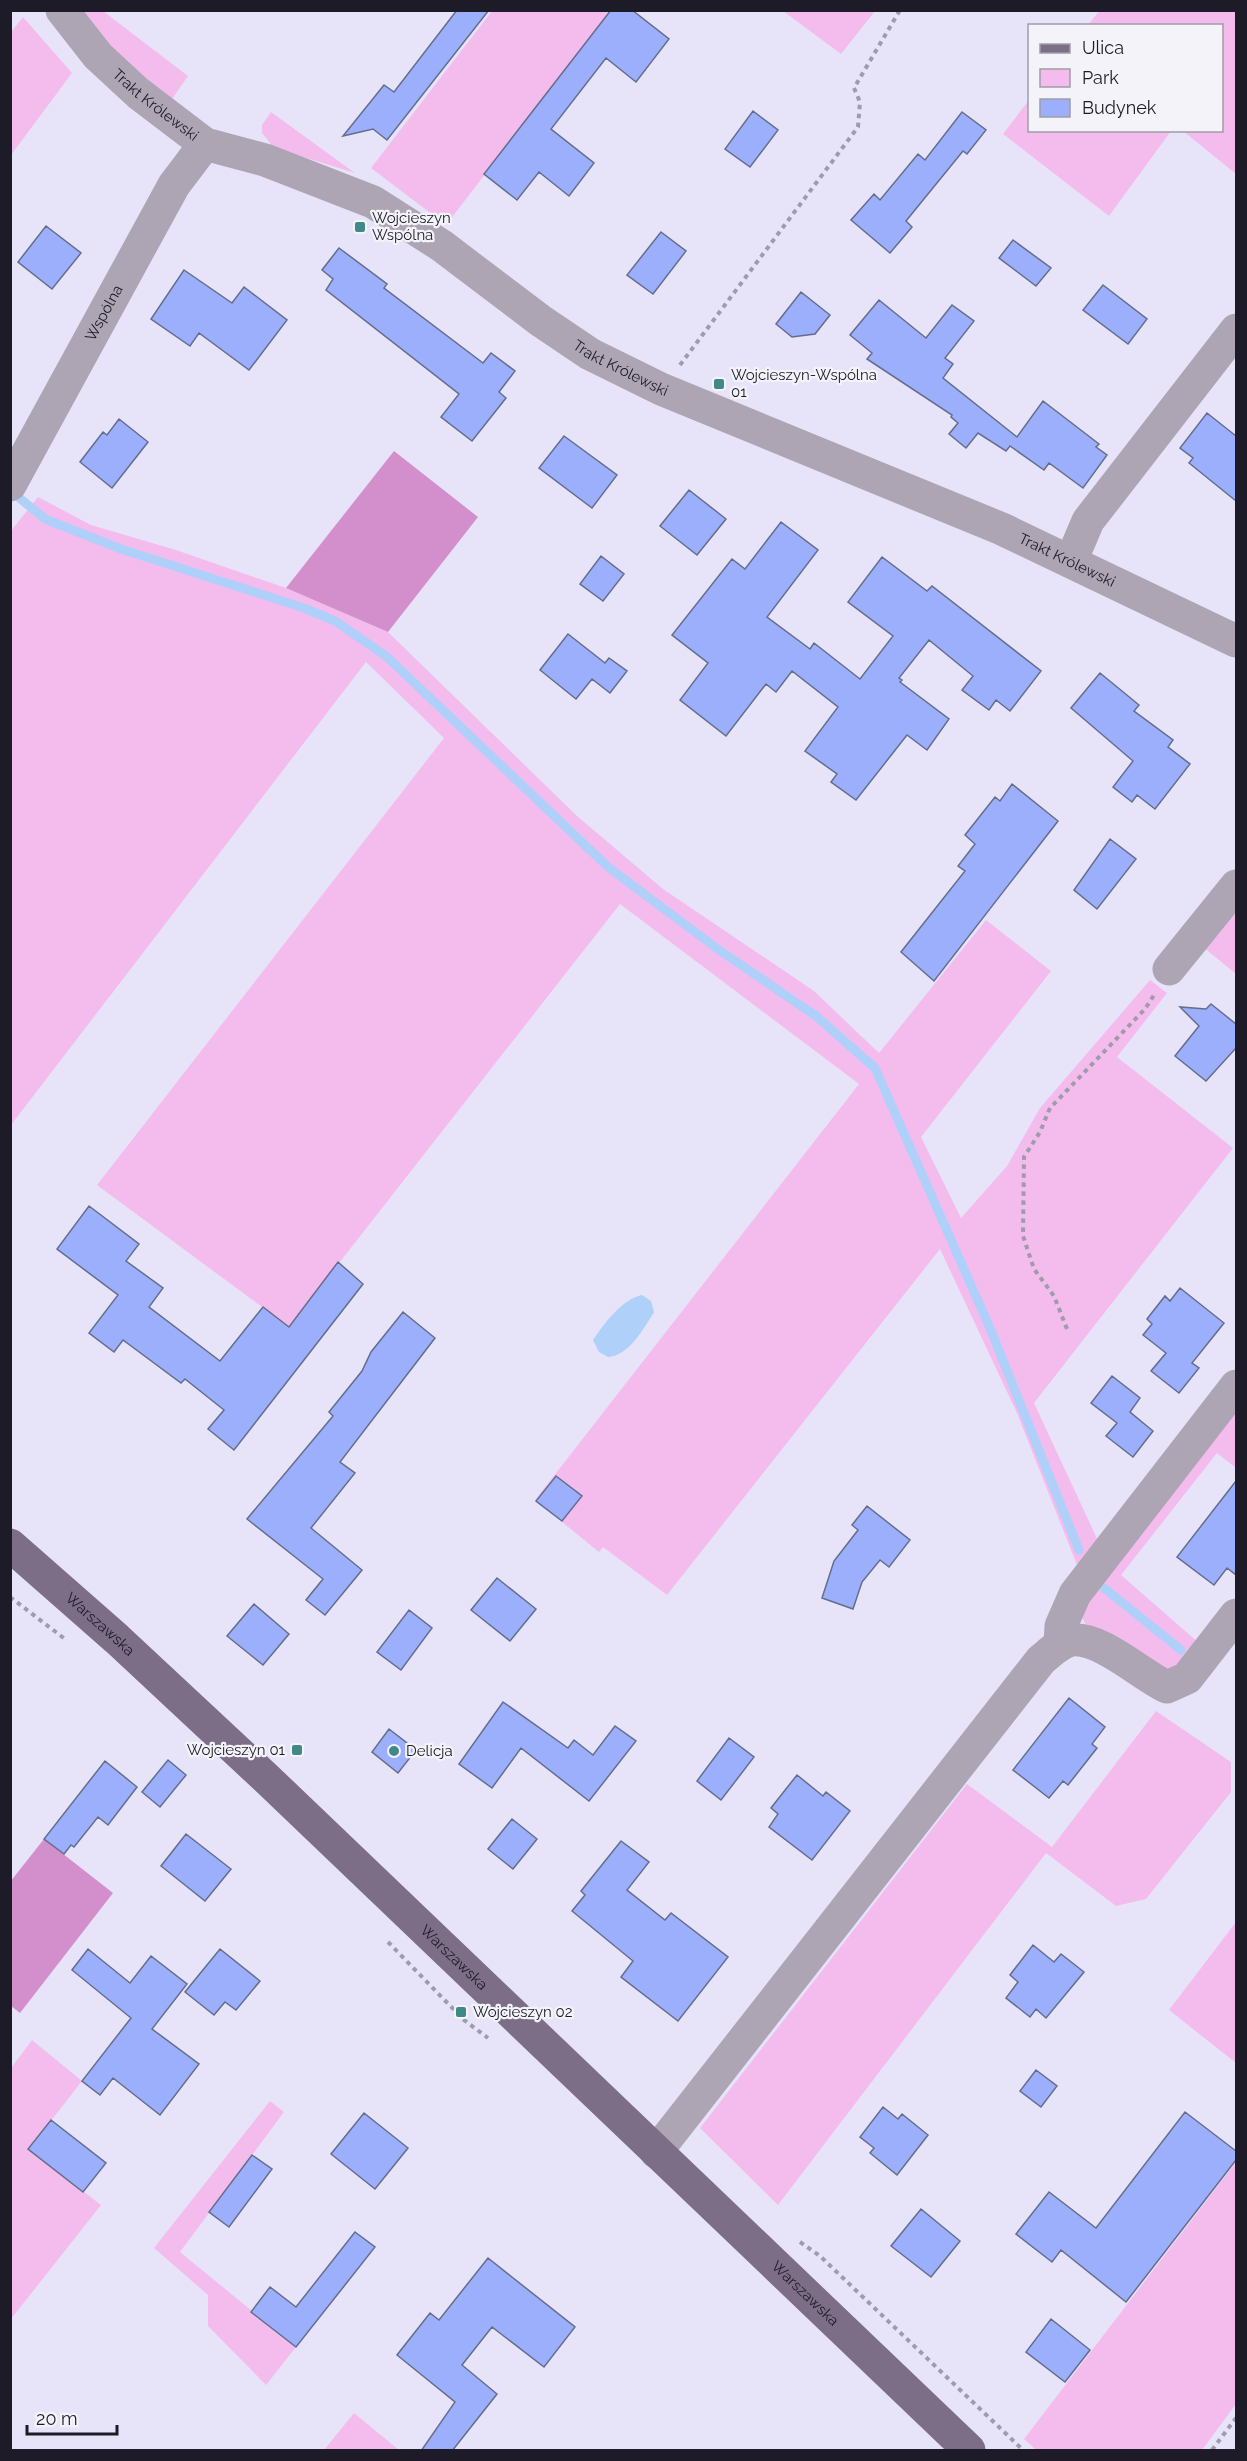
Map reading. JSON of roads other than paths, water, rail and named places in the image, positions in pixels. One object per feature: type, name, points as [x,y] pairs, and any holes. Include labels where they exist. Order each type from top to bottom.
[{"type":"main road","name":"Warszawska","points":[[10,1545],[117,1639],[266,1778],[969,2451]]},
{"type":"street","name":"Trakt Królewski","points":[[62,10],[98,56],[138,93],[205,144],[265,160],[373,202],[442,246],[541,321],[590,354],[662,389],[1002,529],[1236,641]]},
{"type":"street","name":"Wspólna","points":[[10,485],[174,185],[205,144]]},
{"type":"street","points":[[1071,561],[1088,521],[1236,330]]},
{"type":"street","points":[[1169,969],[1236,886]]},
{"type":"street","points":[[1059,1645],[1061,1626],[1075,1594],[1236,1386]]},
{"type":"street","points":[[656,2152],[1041,1660],[1059,1645],[1073,1640],[1101,1647],[1167,1687],[1187,1678],[1236,1615]]},
{"type":"water","points":[[642,1295],[651,1301],[654,1312],[641,1333],[623,1352],[608,1357],[599,1352],[593,1340],[602,1327],[627,1301]]},
{"type":"waterway","points":[[11,491],[45,519],[121,549],[304,608],[335,621],[386,656],[608,867],[719,950],[816,1016],[875,1068],[990,1328],[1079,1550]]},
{"type":"waterway","points":[[1104,1588],[1181,1650]]},
{"type":"place","name":"Wojcieszyn Wspólna","points":[[360,227]]},
{"type":"place","name":"Wojcieszyn-Wspólna 01","points":[[719,384]]},
{"type":"place","name":"Wojcieszyn 01","points":[[297,1750]]},
{"type":"place","name":"Delicja","points":[[394,1751]]},
{"type":"place","name":"Wojcieszyn 02","points":[[461,2012]]}]
